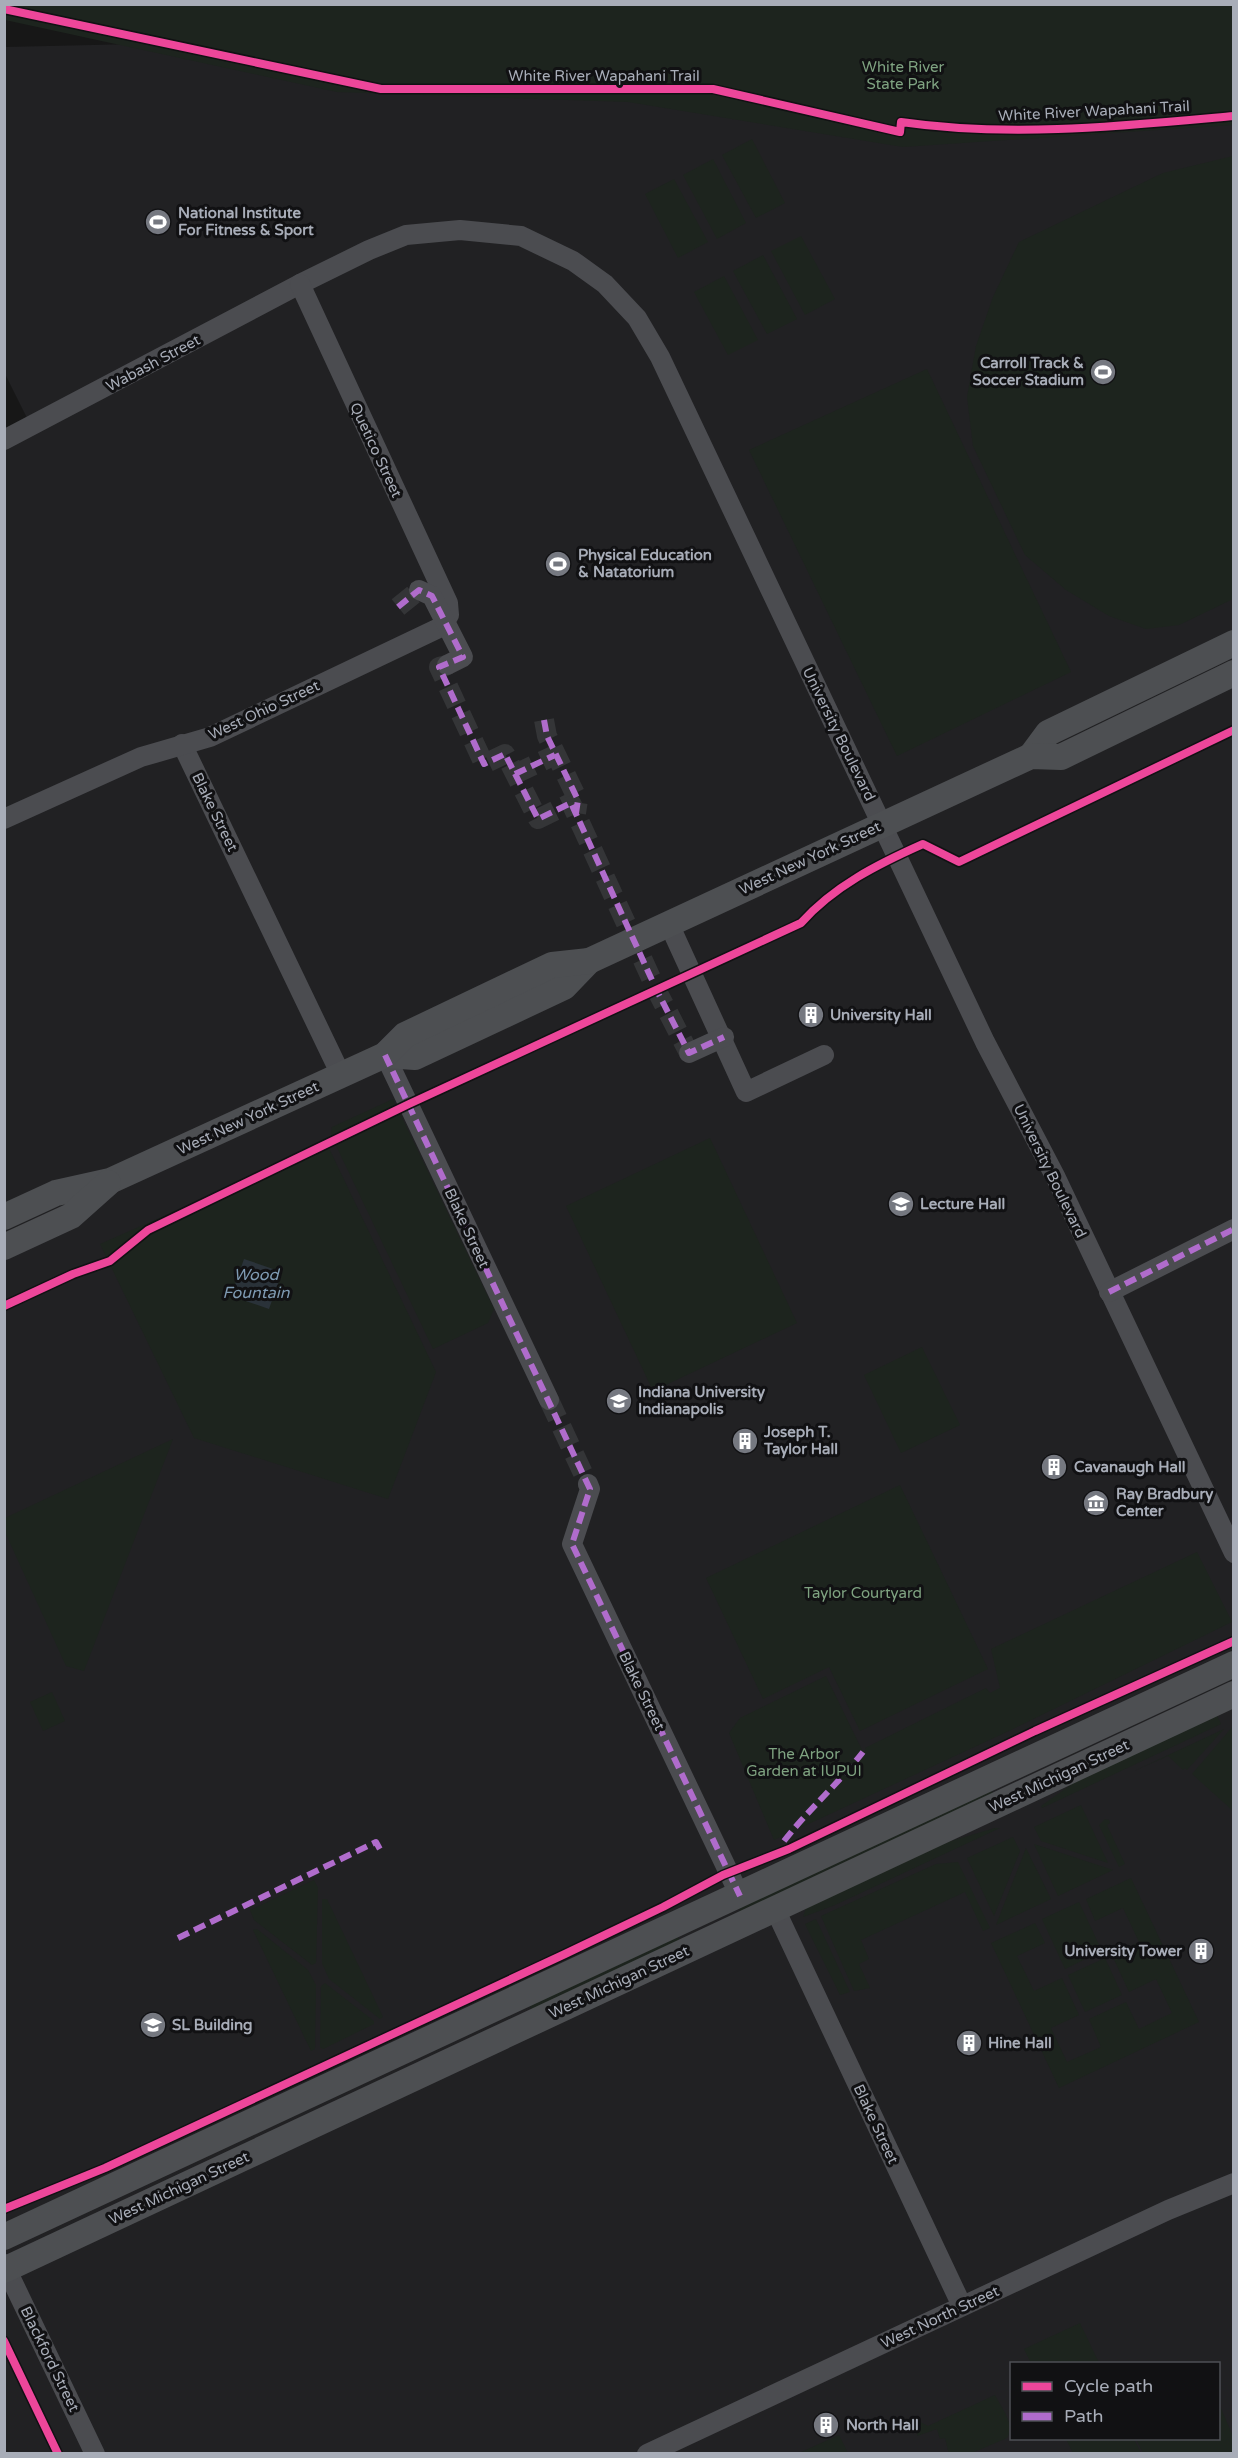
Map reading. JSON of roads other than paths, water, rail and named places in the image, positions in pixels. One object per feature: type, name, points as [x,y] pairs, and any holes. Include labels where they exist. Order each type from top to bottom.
[{"type":"main road","name":"West New York Street","points":[[1031,756],[1048,733],[1233,643]]},
{"type":"main road","name":"West New York Street","points":[[4,1217],[56,1193],[110,1181],[385,1055],[405,1035],[552,965],[589,961],[1031,756],[1061,757],[1233,673]]},
{"type":"main road","name":"West New York Street","points":[[4,1247],[71,1216],[110,1181]]},
{"type":"main road","name":"West Michigan Street","points":[[4,2237],[740,1896],[1233,1664]]},
{"type":"main road","name":"West Michigan Street","points":[[5,2268],[1233,1694]]},
{"type":"street","name":"University Boulevard","points":[[300,284],[369,250],[406,235],[460,230],[521,236],[573,261],[605,284],[637,318],[660,357],[986,1042],[1056,1178],[1233,1553]]},
{"type":"street","name":"Wabash Street","points":[[4,440],[300,284]]},
{"type":"street","name":"Quetico Street","points":[[300,284],[447,603],[449,615]]},
{"type":"street","points":[[419,590],[432,596],[463,657],[447,664]]},
{"type":"street","name":"West Ohio Street","points":[[4,819],[141,757],[210,737],[441,627],[449,615]]},
{"type":"street","name":"Blake Street","points":[[182,744],[341,1075]]},
{"type":"street","points":[[669,924],[746,1092],[824,1055]]},
{"type":"street","points":[[689,1053],[724,1037]]},
{"type":"street","name":"Blake Street","points":[[385,1055],[549,1400]]},
{"type":"street","points":[[1109,1292],[1233,1229]]},
{"type":"street","name":"Blake Street","points":[[588,1484],[590,1490],[572,1544],[740,1896]]},
{"type":"street","name":"Blake Street","points":[[775,1909],[962,2306]]},
{"type":"street","name":"West North Street","points":[[647,2454],[1168,2210],[1233,2183]]},
{"type":"street","name":"Blackford Street","points":[[5,2268],[96,2454]]},
{"type":"water","name":"Wood Fountain","points":[[244,1259],[282,1272],[269,1309],[231,1296]]},
{"type":"tunnel","points":[[398,607],[419,590]]},
{"type":"tunnel","points":[[447,665],[439,667],[484,764],[505,754],[538,819],[571,803],[657,991],[689,1053]]},
{"type":"tunnel","points":[[544,720],[547,736],[578,800],[576,813]]},
{"type":"tunnel","points":[[515,774],[555,755]]},
{"type":"tunnel","points":[[549,1400],[588,1484]]},
{"type":"place","name":"National Institute For Fitness & Sport","points":[[158,222]]},
{"type":"place","name":"Carroll Track & Soccer Stadium","points":[[1103,372]]},
{"type":"place","name":"Physical Education & Natatorium","points":[[558,564]]},
{"type":"place","name":"University Hall","points":[[811,1015]]},
{"type":"place","name":"Lecture Hall","points":[[901,1204]]},
{"type":"place","name":"Indiana University Indianapolis","points":[[619,1401]]},
{"type":"place","name":"Joseph T. Taylor Hall","points":[[745,1441]]},
{"type":"place","name":"Cavanaugh Hall","points":[[1054,1467]]},
{"type":"place","name":"Ray Bradbury Center","points":[[1096,1503]]},
{"type":"place","name":"University Tower","points":[[1201,1951]]},
{"type":"place","name":"SL Building","points":[[153,2025]]},
{"type":"place","name":"Hine Hall","points":[[969,2043]]},
{"type":"place","name":"North Hall","points":[[826,2425]]},
{"type":"park label","name":"White River State Park","points":[[903,76]]},
{"type":"park label","name":"Taylor Courtyard","points":[[863,1593]]},
{"type":"park label","name":"The Arbor Garden at IUPUI","points":[[804,1762]]}]
